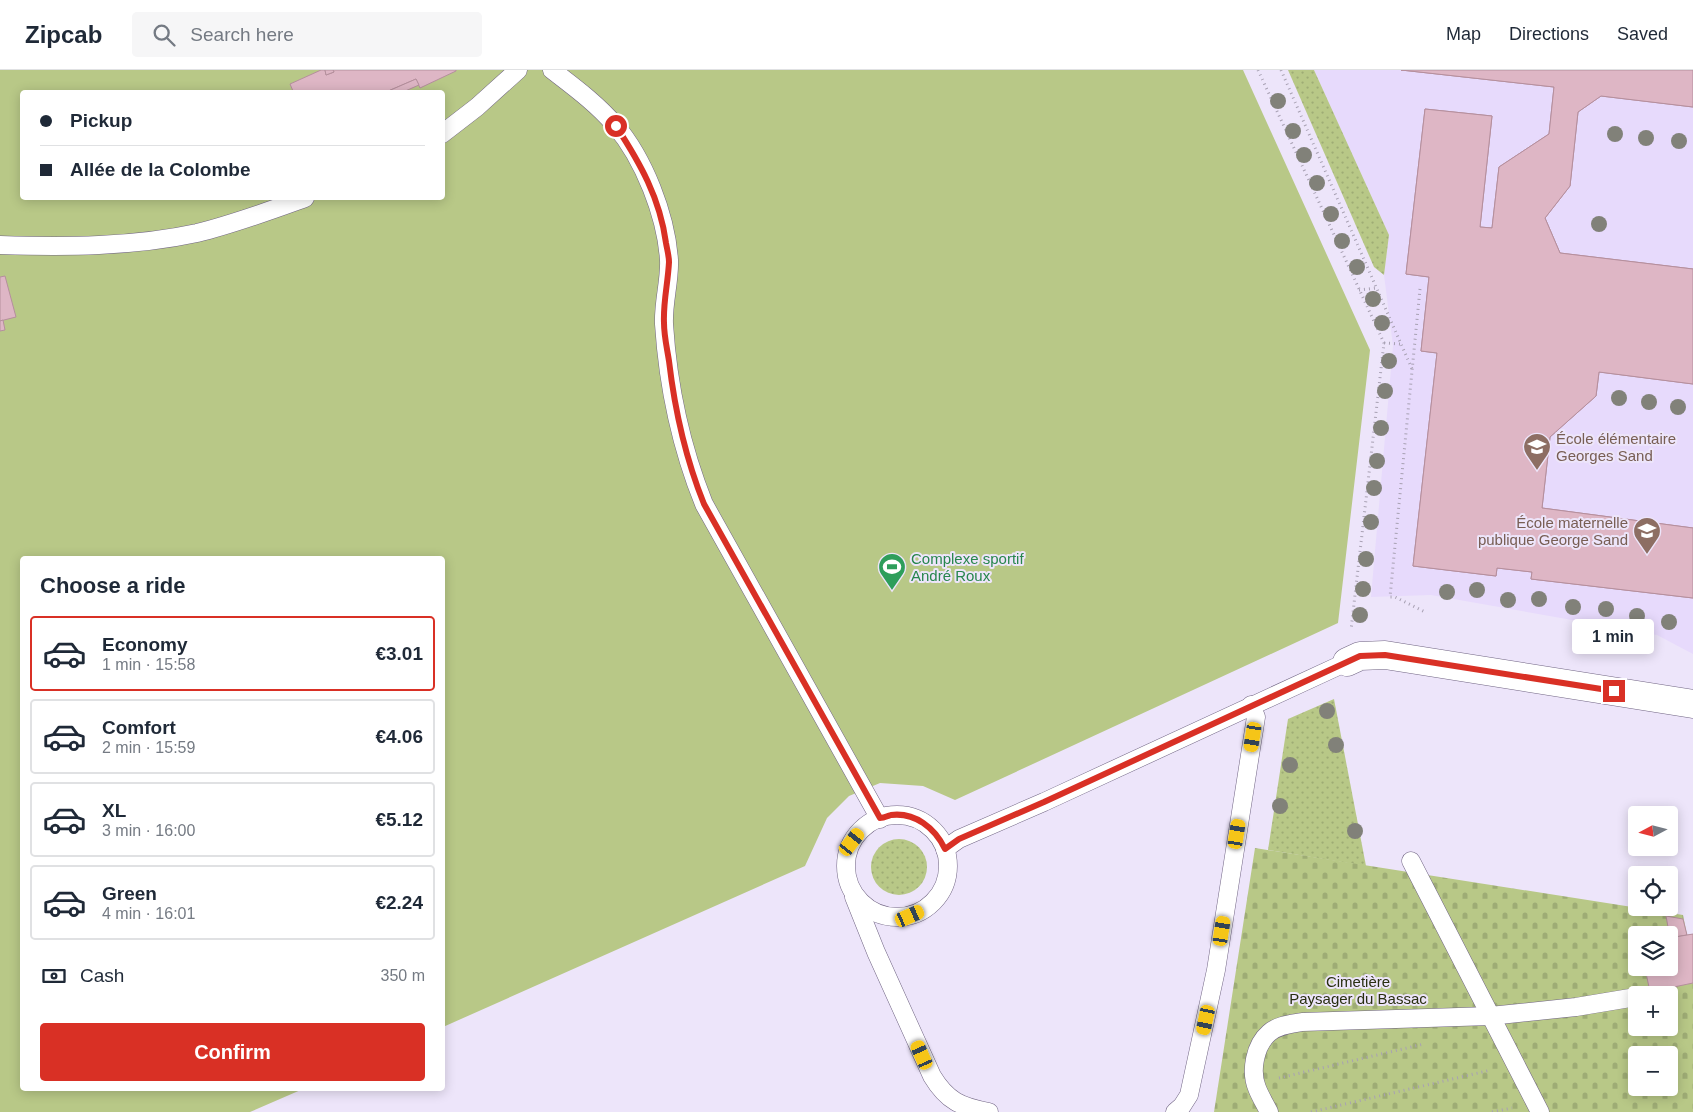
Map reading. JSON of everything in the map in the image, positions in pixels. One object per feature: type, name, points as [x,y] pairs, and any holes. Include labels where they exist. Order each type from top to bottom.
[{"type":"street","points":[[1347,662],[1360,656],[1385,655],[1693,704]]},
{"type":"lane","points":[[445,132],[477,107],[518,70]]},
{"type":"lane","points":[[552,70],[583,94],[616,126],[632,150],[656,198],[664,229],[669,262],[664,323],[673,395],[681,437],[691,473],[704,504],[880,818]]},
{"type":"lane","points":[[0,246],[144,242],[196,233],[239,222],[300,200]]},
{"type":"lane","points":[[945,849],[959,839],[1347,662]]},
{"type":"lane","points":[[1175,1112],[1182,1106],[1189,1095],[1216,970],[1256,717],[1251,705]]},
{"type":"lane","points":[[851,889],[861,903],[875,913],[892,918],[910,916],[926,909],[938,897],[946,881],[948,864],[945,849],[936,832],[923,822],[908,816],[891,815],[880,818],[862,829],[852,842],[847,857],[846,874],[851,889],[876,952],[932,1076],[939,1087],[959,1105],[989,1112]]},
{"type":"lane","points":[[1412,861],[1540,1112]]},
{"type":"lane","points":[[1269,1112],[1256,1083],[1255,1062],[1257,1051],[1269,1033],[1288,1024],[1490,1016],[1576,1007],[1628,998]]},
{"type":"path","points":[[1258,70],[1384,343],[1347,662]]},
{"type":"path","points":[[1281,70],[1413,370]]},
{"type":"path","points":[[1359,290],[1377,288]]},
{"type":"path","points":[[1420,289],[1390,597],[1395,597],[1425,612]]},
{"type":"path","points":[[1384,343],[1402,344]]},
{"type":"path","points":[[1256,1083],[1428,1043]]},
{"type":"path","points":[[1311,1112],[1515,1064]]},
{"type":"shaded area","name":"École élémentaire Georges Sand","points":[[1314,70],[1693,70],[1693,654],[1657,635],[1431,595],[1371,597],[1393,346],[1384,275],[1389,235]]},
{"type":"green space","name":"Complexe sportif André Roux","points":[[0,70],[1243,70],[1370,350],[1338,623],[955,800],[923,786],[880,783],[849,796],[827,818],[805,866],[445,1026],[445,556],[20,556],[20,1091],[298,1091],[250,1112],[0,1112]]},
{"type":"green space","points":[[1288,70],[1314,70],[1389,235],[1384,275],[1374,267]]},
{"type":"green space","points":[[1334,699],[1366,866],[1268,850],[1288,719]]},
{"type":"green space","points":[[899,839],[914,844],[922,852],[927,867],[922,882],[914,890],[899,895],[884,890],[876,882],[871,867],[876,852],[884,844]]},
{"type":"green space","name":"Cimetière Paysager du Bassac","points":[[1255,848],[1628,906],[1628,916],[1683,915],[1687,935],[1693,934],[1693,1112],[1214,1112]]},
{"type":"building","points":[[321,70],[325,70],[326,75],[334,72],[333,70],[456,70],[420,88],[416,79],[391,90],[293,90],[290,84]]},
{"type":"building","points":[[325,70],[333,70],[334,72],[326,75]]},
{"type":"building","points":[[1401,70],[1693,70],[1693,107],[1601,96],[1578,112],[1570,186],[1545,218],[1560,253],[1693,269],[1693,384],[1599,372],[1596,396],[1550,437],[1542,508],[1693,528],[1693,598],[1531,579],[1532,572],[1497,568],[1496,576],[1413,566],[1437,353],[1421,351],[1429,277],[1406,274],[1425,109],[1492,116],[1480,227],[1492,228],[1499,167],[1549,134],[1554,87]],"holes":[[[1501,386],[1517,388],[1503,509],[1486,507]]]},
{"type":"building","points":[[1401,70],[1693,70],[1693,107],[1601,96],[1578,112],[1570,186],[1545,218],[1560,253],[1693,269],[1693,384],[1599,372],[1596,396],[1550,437],[1542,508],[1693,528],[1693,598],[1531,579],[1532,572],[1497,568],[1496,576],[1413,566],[1437,353],[1421,351],[1429,277],[1406,274],[1425,109],[1492,116],[1480,227],[1492,228],[1499,167],[1549,134],[1554,87]]},
{"type":"building","points":[[416,79],[419,85],[408,90],[391,90]]},
{"type":"building","points":[[5,276],[16,317],[0,321],[0,277]]},
{"type":"building","points":[[3,320],[5,330],[0,331],[0,321]]},
{"type":"building","points":[[1666,916],[1683,919],[1687,935],[1678,937],[1678,926],[1668,926]]},
{"type":"building","points":[[1693,934],[1693,983],[1678,986],[1649,986],[1647,976],[1678,976],[1678,936]]},
{"type":"place","name":"École élémentaire Georges Sand","points":[[1537,471]]},
{"type":"place","name":"École maternelle publique George Sand","points":[[1647,555]]},
{"type":"place","name":"Complexe sportif André Roux","points":[[892,591]]},
{"type":"route","points":[[616,126],[632,150],[656,198],[664,229],[669,262],[664,323],[673,395],[681,437],[691,473],[704,504],[880,818],[891,815],[908,816],[923,822],[936,832],[945,849],[959,839],[1044,802],[1360,656],[1385,655],[1614,691]]}]
